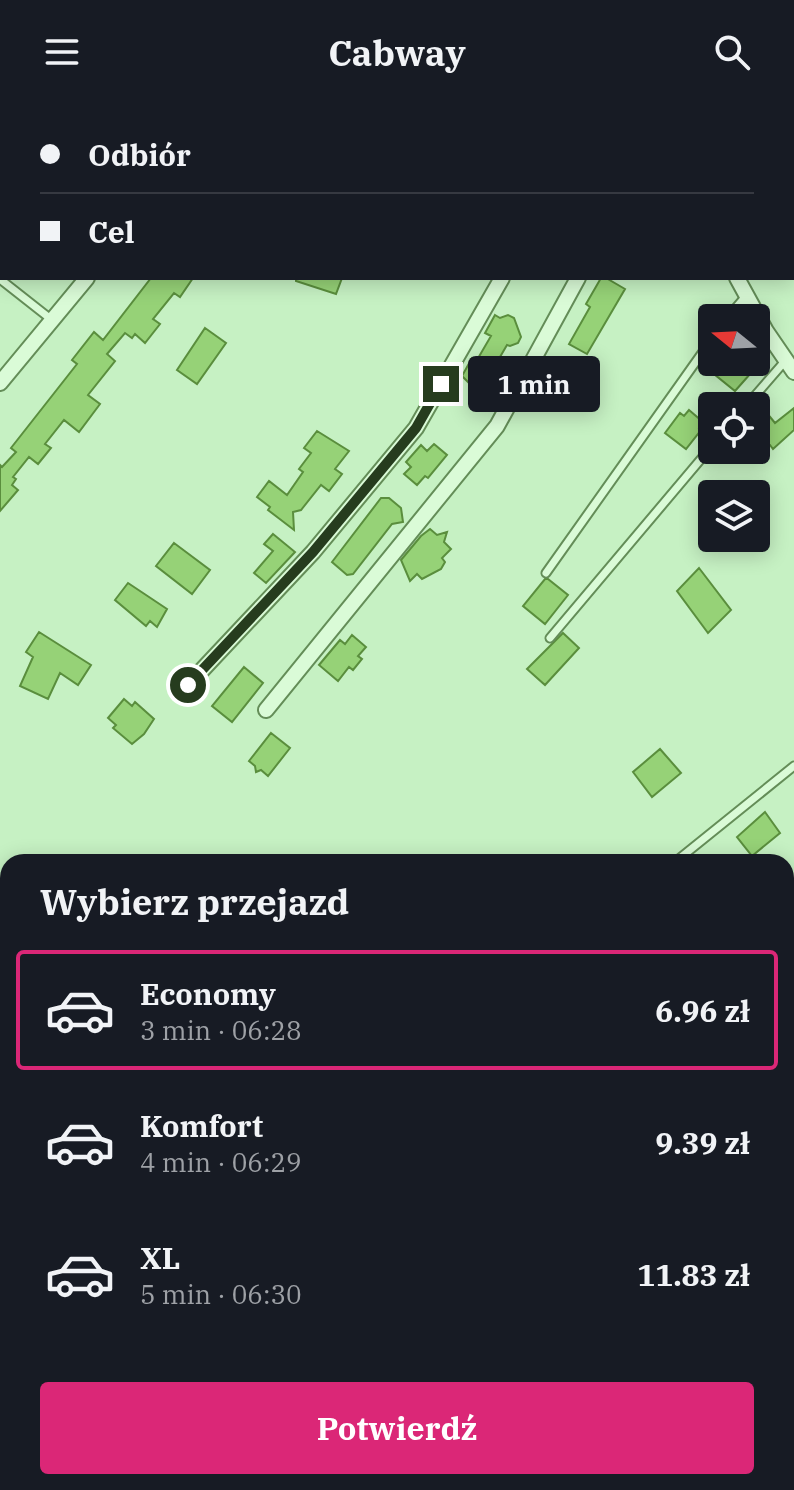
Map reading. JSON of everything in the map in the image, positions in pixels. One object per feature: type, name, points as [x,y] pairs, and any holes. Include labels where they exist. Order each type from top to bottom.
[{"type":"street","points":[[0,383],[85,280]]},
{"type":"street","points":[[188,685],[313,552],[416,428],[501,280]]},
{"type":"street","points":[[266,710],[497,426],[577,280]]},
{"type":"street","points":[[738,280],[790,366]]},
{"type":"lane","points":[[1,280],[53,321]]},
{"type":"lane","points":[[739,304],[746,296]]},
{"type":"lane","points":[[546,573],[698,359]]},
{"type":"lane","points":[[761,392],[790,366]]},
{"type":"lane","points":[[550,638],[698,463]]},
{"type":"lane","points":[[685,854],[794,766]]},
{"type":"building","points":[[149,280],[192,280],[180,297],[174,293],[153,319],[160,324],[145,343],[135,334],[132,338],[125,333],[107,354],[115,361],[88,395],[100,404],[79,432],[64,420],[45,444],[51,448],[38,464],[29,457],[13,477],[16,479],[12,485],[18,490],[0,511],[0,465],[2,467],[16,452],[11,448],[77,364],[72,360],[94,332],[103,340]]},
{"type":"building","points":[[296,280],[341,280],[336,294]]},
{"type":"building","points":[[600,280],[609,280],[625,289],[587,354],[569,344],[590,307],[586,304]]},
{"type":"building","points":[[495,315],[514,318],[521,337],[518,343],[507,345],[500,357],[494,369],[497,371],[496,385],[476,390],[462,376],[472,358],[477,360],[491,336],[485,333]]},
{"type":"building","points":[[205,328],[226,343],[197,384],[177,370]]},
{"type":"building","points":[[716,376],[748,376],[735,391]]},
{"type":"building","points":[[794,408],[794,430],[773,449],[770,445],[770,417],[775,423]]},
{"type":"building","points":[[689,410],[698,418],[698,434],[686,449],[665,433],[680,413],[684,416]]},
{"type":"building","points":[[317,431],[349,451],[335,469],[342,474],[329,491],[321,485],[301,510],[293,512],[294,530],[257,497],[269,481],[287,495],[303,472],[299,469],[311,453],[304,448]]},
{"type":"building","points":[[434,444],[447,455],[428,478],[425,476],[417,485],[404,474],[411,467],[406,462],[421,445],[427,451]]},
{"type":"building","points":[[381,498],[389,498],[401,508],[403,522],[392,524],[353,574],[347,575],[332,562]]},
{"type":"building","points":[[430,529],[437,535],[447,532],[444,542],[451,549],[442,558],[445,562],[441,569],[422,579],[417,574],[410,581],[401,560]]},
{"type":"building","points":[[273,534],[295,552],[266,583],[254,573],[273,551],[264,544]]},
{"type":"building","points":[[174,543],[210,570],[192,594],[156,566]]},
{"type":"building","points":[[699,568],[731,610],[708,633],[677,591]]},
{"type":"building","points":[[545,579],[568,595],[545,624],[523,606]]},
{"type":"building","points":[[128,583],[167,609],[157,627],[150,621],[146,626],[115,600]]},
{"type":"building","points":[[39,632],[91,665],[78,685],[60,673],[48,699],[20,686],[33,657],[26,652]]},
{"type":"building","points":[[563,633],[579,648],[545,685],[527,669]]},
{"type":"building","points":[[352,635],[366,647],[358,656],[362,659],[353,670],[349,667],[338,681],[319,665],[340,640],[345,644]]},
{"type":"building","points":[[244,667],[263,683],[232,722],[212,706]]},
{"type":"building","points":[[124,699],[132,706],[135,702],[154,719],[144,734],[132,744],[113,728],[116,725],[108,718]]},
{"type":"building","points":[[271,733],[290,748],[268,776],[261,770],[256,772],[249,761]]},
{"type":"building","points":[[660,749],[681,773],[652,797],[633,772]]},
{"type":"building","points":[[765,812],[780,833],[754,854],[750,854],[737,837]]},
{"type":"route","points":[[188,685],[313,552],[416,428],[441,384]]}]
